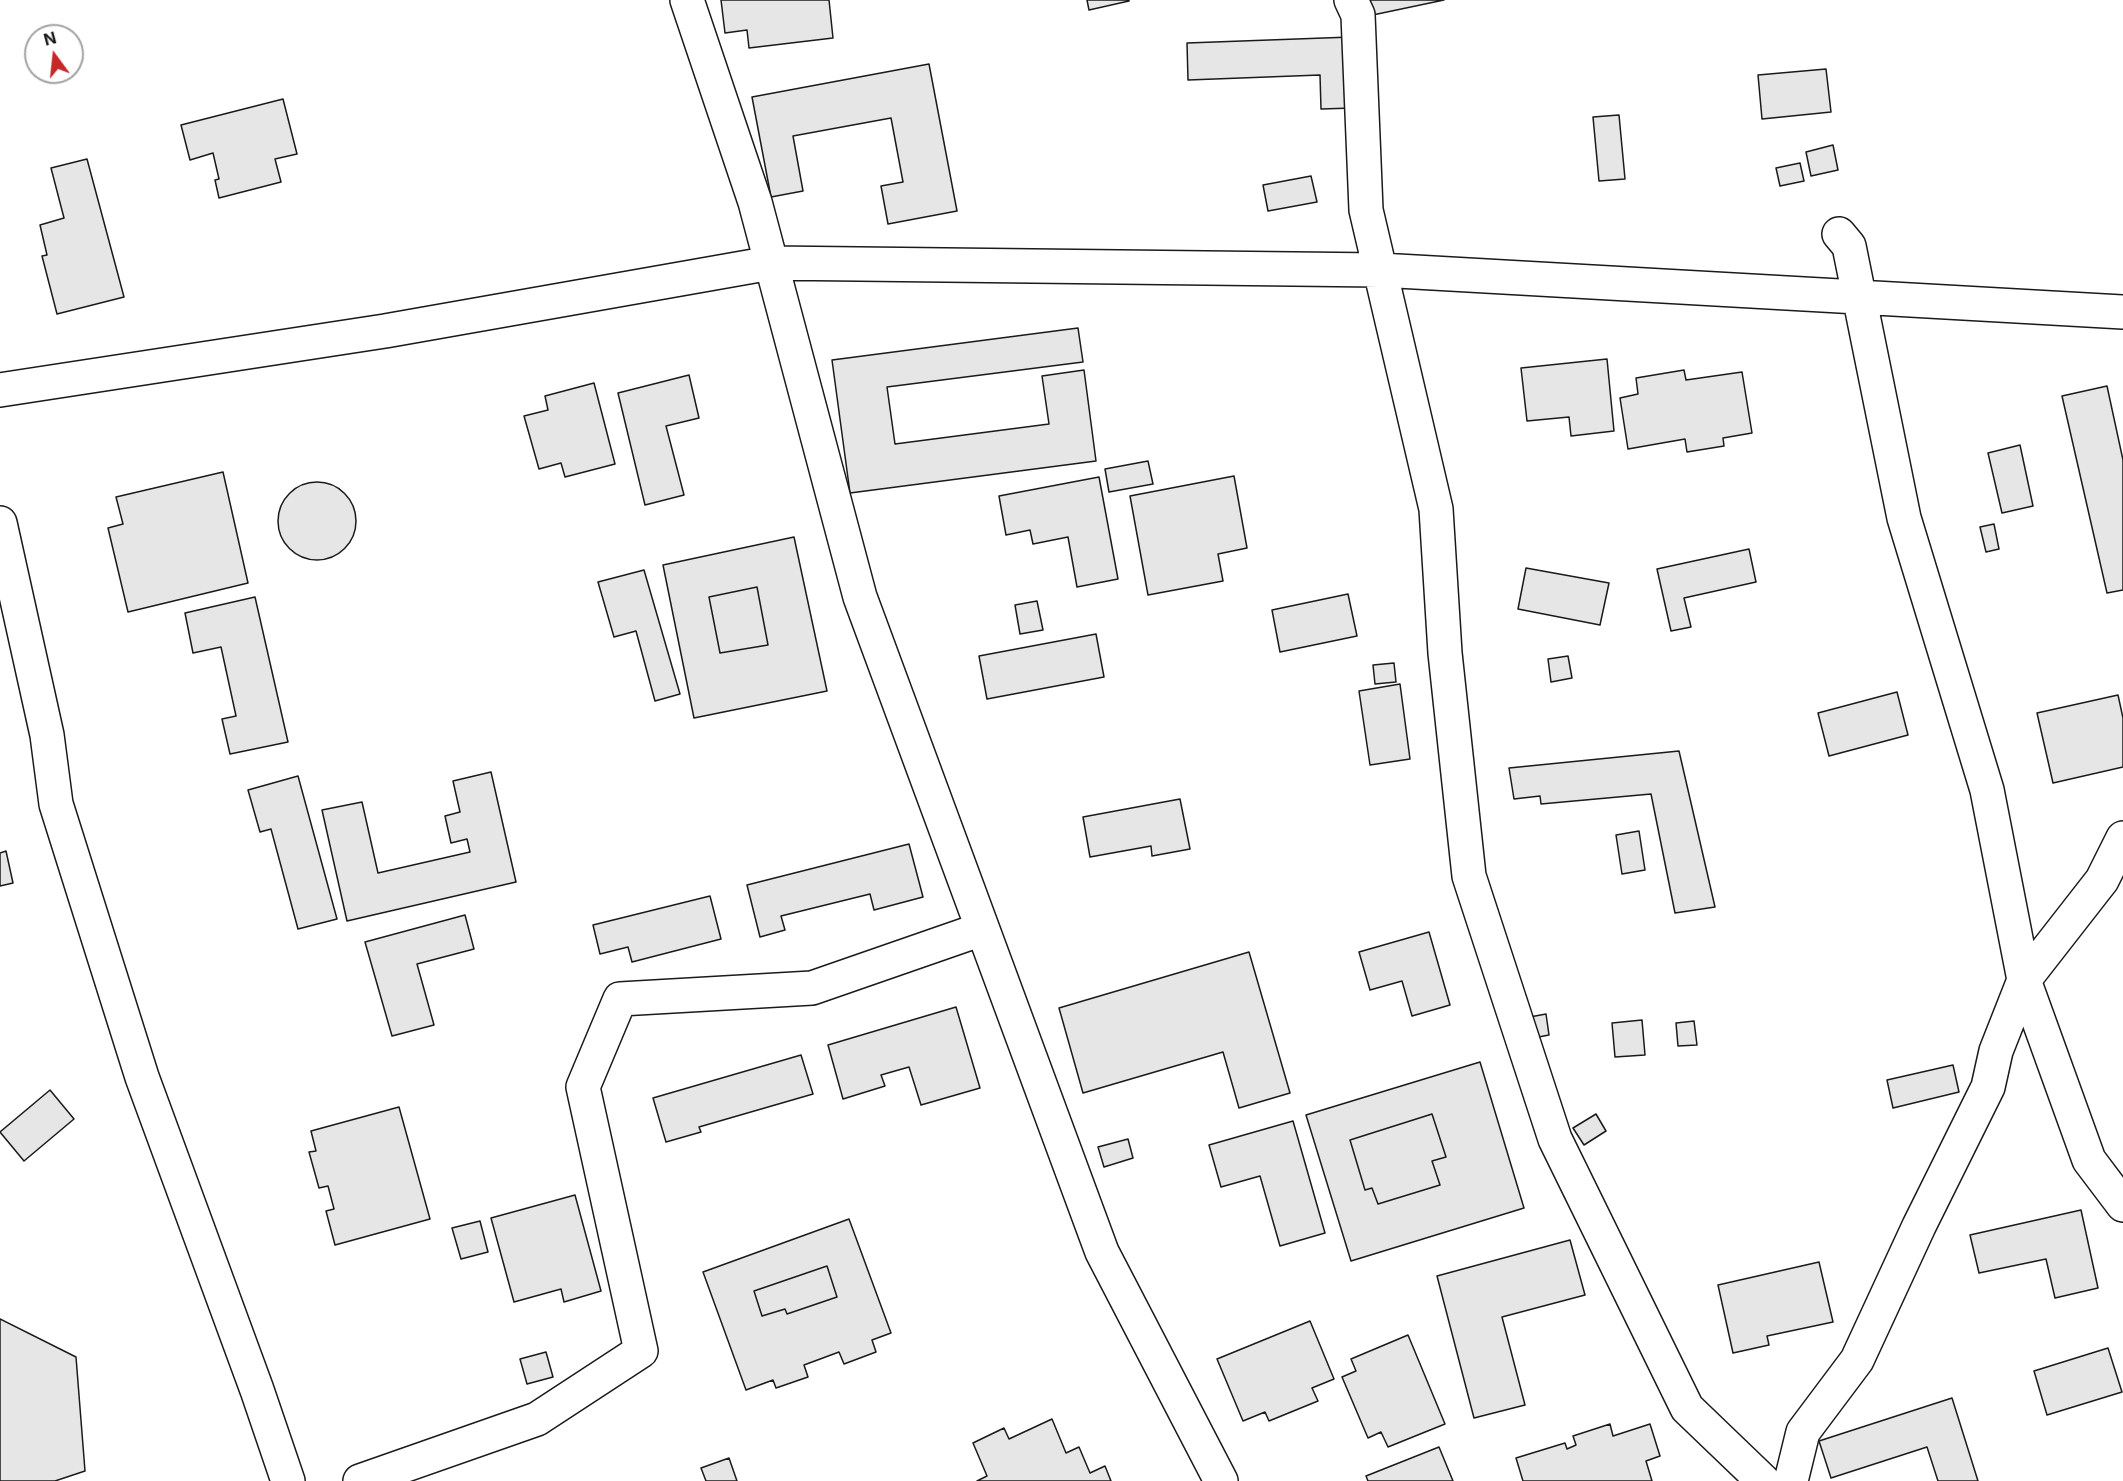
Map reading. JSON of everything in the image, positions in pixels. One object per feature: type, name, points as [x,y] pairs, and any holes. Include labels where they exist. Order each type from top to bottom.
[{"type":"street","points":[[687,0],[755,202],[860,597],[1102,1252],[1221,1481]]},
{"type":"street","points":[[1351,0],[1358,15],[1365,210],[1436,509],[1445,652],[1469,876],[1554,1138],[1687,1408],[1763,1481]]},
{"type":"street","points":[[1839,234],[1849,246],[1905,518],[1987,790],[2024,980],[2089,1160],[2123,1205]]},
{"type":"street","points":[[0,390],[385,331],[771,263],[1380,270],[2123,312]]},
{"type":"street","points":[[0,523],[47,735],[59,814],[142,1077],[261,1400],[288,1481]]},
{"type":"street","points":[[1791,1481],[1803,1432],[1857,1360],[1919,1226],[1988,1087],[1996,1051],[2024,980],[2102,880],[2123,838]]},
{"type":"street","points":[[360,1481],[537,1419],[641,1351],[583,1087],[620,999],[812,988],[982,929]]},
{"type":"building","points":[[721,0],[829,0],[833,38],[749,48],[747,30],[725,33]]},
{"type":"building","points":[[1087,0],[1129,0],[1129,1],[1089,10]]},
{"type":"building","points":[[1365,0],[1444,0],[1368,16]]},
{"type":"building","points":[[1351,37],[1353,108],[1321,109],[1320,75],[1188,80],[1187,43]]},
{"type":"building","points":[[929,64],[957,211],[888,224],[881,186],[903,182],[891,118],[793,136],[803,191],[771,197],[752,97]]},
{"type":"building","points":[[1826,69],[1831,112],[1762,119],[1758,75]]},
{"type":"building","points":[[283,99],[297,154],[275,159],[281,182],[219,198],[215,180],[219,179],[213,153],[190,160],[181,125]]},
{"type":"building","points":[[1619,115],[1625,179],[1599,181],[1593,117]]},
{"type":"building","points":[[1833,145],[1838,170],[1811,176],[1806,152]]},
{"type":"building","points":[[87,159],[124,297],[57,314],[42,256],[47,255],[40,225],[64,218],[51,168]]},
{"type":"building","points":[[1800,163],[1804,181],[1780,186],[1776,168]]},
{"type":"building","points":[[1311,176],[1317,202],[1268,211],[1263,185]]},
{"type":"building","points":[[1078,328],[1083,362],[887,387],[895,444],[1049,424],[1042,376],[1084,370],[1096,461],[850,493],[832,360]]},
{"type":"building","points":[[1607,359],[1614,431],[1571,436],[1569,417],[1527,421],[1521,368]]},
{"type":"building","points":[[1684,370],[1686,380],[1742,372],[1752,433],[1723,438],[1724,446],[1687,452],[1685,439],[1628,449],[1620,398],[1638,394],[1636,378]]},
{"type":"building","points":[[689,375],[699,418],[666,426],[684,495],[645,505],[618,393]]},
{"type":"building","points":[[594,383],[615,464],[565,477],[561,463],[539,469],[524,416],[548,410],[545,396]]},
{"type":"building","points":[[2107,386],[2123,460],[2123,590],[2107,593],[2062,396]]},
{"type":"building","points":[[2020,445],[2033,506],[2002,513],[1988,453]]},
{"type":"building","points":[[1148,461],[1153,484],[1109,492],[1105,469]]},
{"type":"building","points":[[223,472],[248,583],[128,612],[108,528],[123,524],[116,497]]},
{"type":"building","points":[[1234,476],[1247,548],[1218,554],[1223,581],[1148,595],[1130,496]]},
{"type":"building","points":[[1099,477],[1118,579],[1077,587],[1068,537],[1033,544],[1030,530],[1006,535],[999,496]]},
{"type":"building","points":[[317,482],[332,485],[349,499],[356,521],[353,536],[339,553],[317,560],[302,557],[285,543],[278,521],[281,506],[295,489]]},
{"type":"building","points":[[1994,524],[1999,549],[1986,552],[1980,527]]},
{"type":"building","points":[[794,537],[827,691],[694,718],[663,565]],"holes":[[[757,587],[768,645],[720,653],[709,597]]]},
{"type":"building","points":[[1749,549],[1756,582],[1684,598],[1691,627],[1671,631],[1657,569]]},
{"type":"building","points":[[1526,568],[1609,583],[1600,625],[1518,609]]},
{"type":"building","points":[[644,570],[680,694],[655,701],[636,631],[614,637],[598,582]]},
{"type":"building","points":[[757,587],[768,645],[720,653],[709,597]]},
{"type":"building","points":[[1348,594],[1357,636],[1280,652],[1272,610]]},
{"type":"building","points":[[255,597],[288,742],[230,754],[222,719],[236,716],[221,647],[193,653],[185,613]]},
{"type":"building","points":[[1037,601],[1043,630],[1020,634],[1015,605]]},
{"type":"building","points":[[1096,634],[1104,677],[987,699],[979,656]]},
{"type":"building","points":[[1568,656],[1572,678],[1551,682],[1548,659]]},
{"type":"building","points":[[1394,663],[1396,682],[1375,684],[1373,665]]},
{"type":"building","points":[[1400,684],[1410,759],[1370,765],[1359,691]]},
{"type":"building","points":[[1897,692],[1908,735],[1829,756],[1818,713]]},
{"type":"building","points":[[2118,695],[2123,718],[2123,767],[2053,783],[2037,713]]},
{"type":"building","points":[[1679,751],[1715,907],[1675,913],[1651,794],[1541,804],[1540,796],[1514,799],[1509,768]]},
{"type":"building","points":[[491,772],[516,882],[347,921],[322,810],[362,802],[378,873],[470,852],[467,839],[451,843],[445,816],[460,812],[453,781]]},
{"type":"building","points":[[298,776],[337,919],[298,929],[271,829],[260,832],[248,790]]},
{"type":"building","points":[[1180,799],[1190,849],[1152,856],[1151,846],[1090,857],[1083,817]]},
{"type":"building","points":[[1639,831],[1645,870],[1622,874],[1616,835]]},
{"type":"building","points":[[909,844],[923,897],[874,910],[870,894],[781,916],[785,930],[760,937],[747,885]]},
{"type":"building","points":[[6,851],[13,883],[0,886],[0,853]]},
{"type":"building","points":[[710,896],[721,939],[632,962],[628,947],[600,954],[593,925]]},
{"type":"building","points":[[465,915],[474,949],[417,964],[434,1025],[392,1036],[365,942]]},
{"type":"building","points":[[1429,932],[1450,1005],[1412,1016],[1402,981],[1370,990],[1359,952]]},
{"type":"building","points":[[1249,952],[1290,1093],[1239,1108],[1223,1052],[1083,1093],[1059,1008]]},
{"type":"building","points":[[956,1007],[980,1088],[921,1105],[909,1067],[881,1075],[885,1086],[843,1099],[828,1045]]},
{"type":"building","points":[[1546,1014],[1549,1035],[1523,1040],[1519,1019]]},
{"type":"building","points":[[1642,1020],[1645,1055],[1615,1057],[1612,1023]]},
{"type":"building","points":[[1694,1021],[1697,1045],[1678,1046],[1676,1023]]},
{"type":"building","points":[[801,1055],[813,1094],[699,1127],[701,1132],[666,1142],[653,1098]]},
{"type":"building","points":[[1480,1062],[1524,1208],[1351,1261],[1306,1115]],"holes":[[[1432,1114],[1446,1157],[1432,1161],[1440,1185],[1378,1204],[1372,1188],[1365,1190],[1350,1140]]]},
{"type":"building","points":[[1953,1065],[1959,1092],[1893,1108],[1887,1080]]},
{"type":"building","points":[[50,1090],[74,1119],[24,1161],[0,1132]]},
{"type":"building","points":[[399,1107],[430,1219],[335,1245],[326,1211],[334,1209],[328,1186],[319,1188],[309,1152],[316,1151],[311,1131]]},
{"type":"building","points":[[1432,1114],[1446,1157],[1432,1161],[1440,1185],[1378,1204],[1372,1188],[1365,1190],[1350,1140]]},
{"type":"building","points":[[1596,1114],[1606,1131],[1584,1145],[1573,1128]]},
{"type":"building","points":[[1293,1121],[1325,1233],[1280,1246],[1260,1176],[1221,1187],[1209,1145]]},
{"type":"building","points":[[1128,1139],[1133,1158],[1104,1167],[1098,1147]]},
{"type":"building","points":[[575,1195],[601,1291],[564,1302],[561,1289],[514,1302],[491,1218]]},
{"type":"building","points":[[2081,1210],[2098,1288],[2055,1298],[2046,1259],[1979,1273],[1970,1235]]},
{"type":"building","points":[[849,1219],[891,1333],[872,1340],[876,1352],[844,1364],[839,1352],[804,1365],[808,1377],[776,1388],[773,1380],[746,1390],[703,1272]],"holes":[[[827,1266],[837,1297],[787,1314],[785,1309],[762,1316],[754,1291]]]},
{"type":"building","points":[[480,1221],[488,1252],[461,1259],[452,1228]]},
{"type":"building","points":[[1570,1240],[1585,1295],[1502,1317],[1525,1405],[1474,1418],[1437,1276]]},
{"type":"building","points":[[1819,1262],[1833,1322],[1767,1336],[1769,1345],[1733,1353],[1718,1285]]},
{"type":"building","points":[[827,1266],[837,1297],[787,1314],[785,1309],[762,1316],[754,1291]]},
{"type":"building","points":[[0,1319],[76,1357],[85,1471],[55,1481],[0,1481]]},
{"type":"building","points":[[1310,1321],[1334,1379],[1312,1388],[1318,1401],[1269,1421],[1265,1412],[1243,1421],[1217,1359]]},
{"type":"building","points":[[1408,1335],[1445,1424],[1388,1447],[1381,1432],[1368,1438],[1342,1377],[1356,1371],[1351,1359]]},
{"type":"building","points":[[2108,1348],[2122,1392],[2047,1415],[2034,1371]]},
{"type":"building","points":[[546,1352],[553,1377],[527,1384],[520,1359]]},
{"type":"building","points":[[1952,1398],[1978,1481],[1938,1481],[1927,1447],[1831,1478],[1819,1441]]},
{"type":"building","points":[[1052,1419],[1066,1453],[1079,1447],[1090,1473],[1105,1466],[1111,1481],[977,1481],[987,1476],[973,1443],[1004,1428],[1009,1439]]},
{"type":"building","points":[[1610,1424],[1613,1436],[1650,1424],[1660,1456],[1646,1461],[1652,1481],[1523,1481],[1516,1458],[1565,1443],[1567,1449],[1576,1445],[1573,1436]]},
{"type":"building","points":[[1439,1447],[1453,1481],[1368,1481],[1366,1476]]},
{"type":"building","points":[[729,1458],[737,1481],[706,1481],[701,1468]]}]
